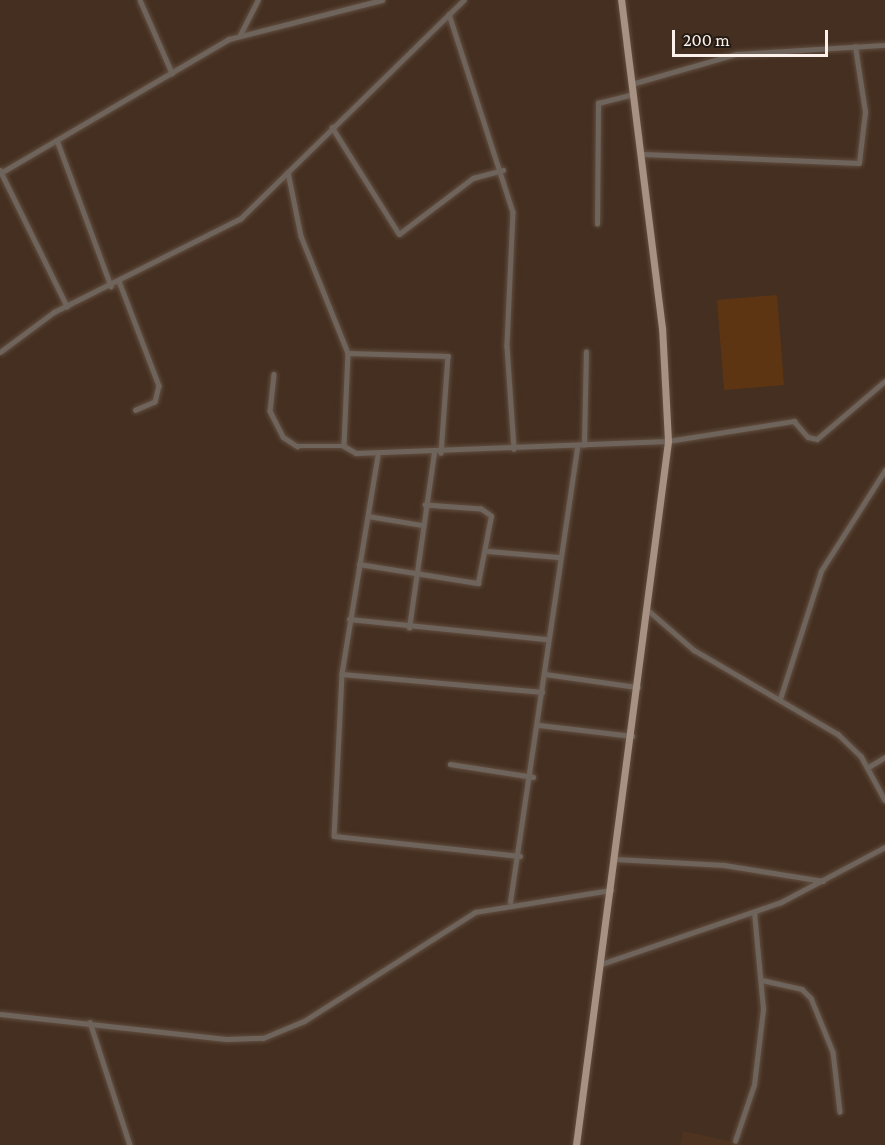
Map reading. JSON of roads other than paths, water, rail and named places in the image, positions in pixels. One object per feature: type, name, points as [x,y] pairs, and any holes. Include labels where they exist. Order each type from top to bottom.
[{"type":"main road","points":[[576,1145],[650,611],[668,441],[643,154],[635,83],[621,0]]},
{"type":"street","points":[[140,0],[172,73]]},
{"type":"street","points":[[240,35],[258,0]]},
{"type":"street","points":[[67,306],[2,170],[240,35],[382,0]]},
{"type":"street","points":[[0,352],[67,306],[111,286],[240,219],[464,0]]},
{"type":"street","points":[[449,15],[503,170],[513,212],[507,346],[514,449]]},
{"type":"street","points":[[635,83],[736,54],[885,45]]},
{"type":"street","points":[[643,154],[859,163],[865,112],[855,47]]},
{"type":"street","points":[[597,224],[598,103],[636,94]]},
{"type":"street","points":[[332,127],[399,234],[473,178],[503,170]]},
{"type":"street","points":[[57,140],[111,286]]},
{"type":"street","points":[[288,172],[301,236],[348,353],[344,446]]},
{"type":"street","points":[[119,281],[159,386],[155,402],[136,410]]},
{"type":"street","points":[[584,445],[585,352]]},
{"type":"street","points":[[348,353],[448,356],[441,453]]},
{"type":"street","points":[[274,374],[270,411],[283,437],[297,446],[344,446],[378,456],[668,441],[794,421],[808,437],[817,439],[885,381]]},
{"type":"street","points":[[510,902],[520,856],[532,777],[558,557],[577,446]]},
{"type":"street","points":[[409,628],[434,453]]},
{"type":"street","points":[[378,456],[349,619],[342,674],[334,836],[520,856]]},
{"type":"street","points":[[780,699],[821,571],[885,470]]},
{"type":"street","points":[[359,564],[416,576],[478,583],[488,551],[488,511],[425,505]]},
{"type":"street","points":[[368,516],[422,525]]},
{"type":"street","points":[[488,551],[558,557]]},
{"type":"street","points":[[650,611],[694,650],[838,734],[867,768],[885,800]]},
{"type":"street","points":[[349,619],[409,628],[547,639]]},
{"type":"street","points":[[342,674],[542,692]]},
{"type":"street","points":[[545,674],[638,687]]},
{"type":"street","points":[[539,725],[632,736]]},
{"type":"street","points":[[867,768],[885,757]]},
{"type":"street","points":[[450,764],[532,777]]},
{"type":"street","points":[[601,964],[754,912],[825,881],[885,847]]},
{"type":"street","points":[[615,860],[724,865],[825,881]]},
{"type":"street","points":[[0,1014],[90,1022],[216,1038],[262,1038],[304,1021],[461,919],[510,902],[611,890]]},
{"type":"street","points":[[735,1141],[754,1085],[762,980],[754,912]]},
{"type":"street","points":[[762,980],[802,989],[811,998],[833,1052],[840,1112]]},
{"type":"street","points":[[90,1022],[130,1145]]}]
